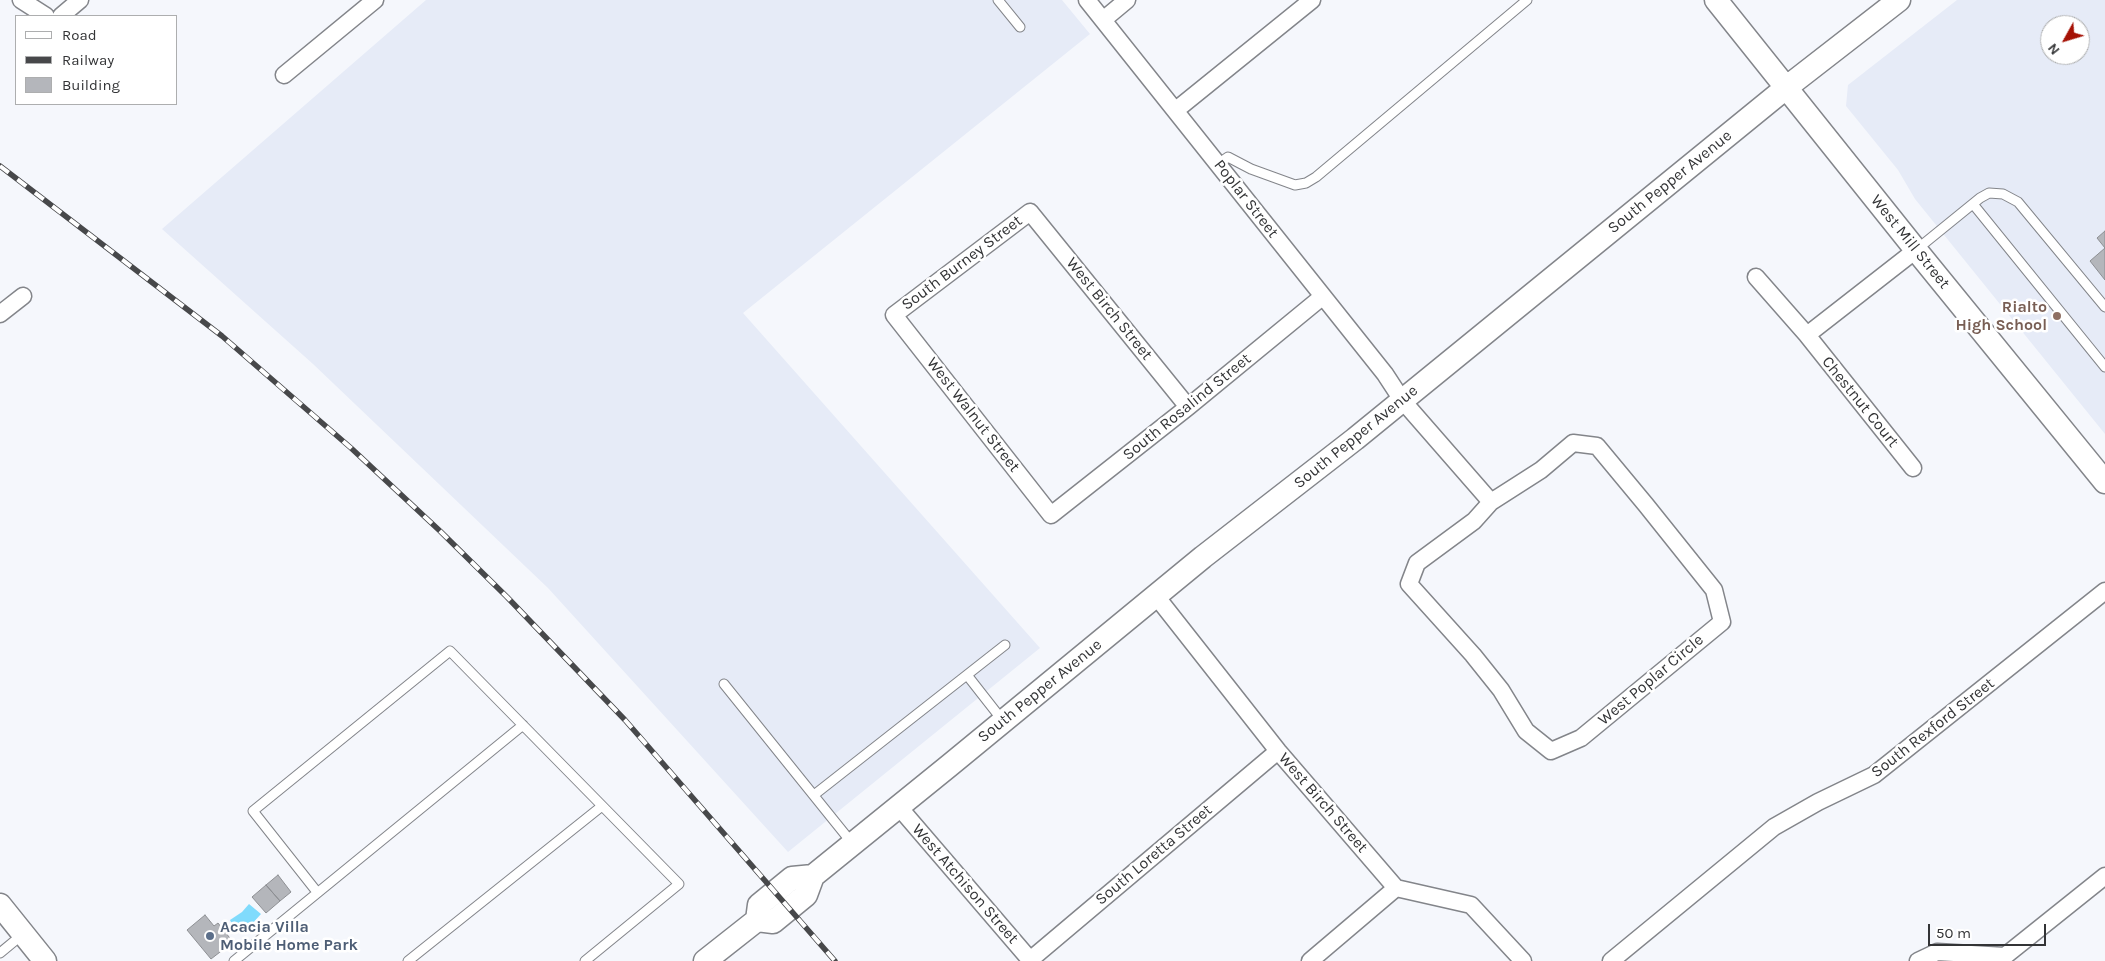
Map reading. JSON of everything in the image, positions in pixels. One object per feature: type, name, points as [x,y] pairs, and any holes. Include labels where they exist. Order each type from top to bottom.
[{"type":"main road","name":"South Pepper Avenue","points":[[705,961],[756,920],[759,905],[792,878],[813,876],[1156,596],[1899,0]]},
{"type":"main road","name":"West Mill Street","points":[[1718,1],[1916,250],[2105,482]]},
{"type":"main road","points":[[0,905],[45,961]]},
{"type":"street","points":[[21,0],[44,15]]},
{"type":"street","points":[[62,15],[80,0]]},
{"type":"street","points":[[284,75],[373,0]]},
{"type":"street","name":"Poplar Street","points":[[1087,0],[1385,374],[1402,400],[1491,502]]},
{"type":"street","points":[[1103,20],[1127,0]]},
{"type":"street","points":[[1176,110],[1312,0]]},
{"type":"street","name":"South Burney Street","points":[[894,315],[1030,212]]},
{"type":"street","name":"West Birch Street","points":[[1030,212],[1188,407]]},
{"type":"street","points":[[1807,335],[1916,250]]},
{"type":"street","name":"Chestnut Court","points":[[1756,276],[1807,335],[1913,468]]},
{"type":"street","points":[[0,314],[23,296]]},
{"type":"street","name":"South Rosalind Street","points":[[1051,515],[1188,407],[1322,297]]},
{"type":"street","name":"West Walnut Street","points":[[894,315],[1051,515]]},
{"type":"street","name":"West Poplar Circle","points":[[1573,443],[1597,446],[1714,590],[1722,622],[1581,738],[1551,751],[1526,731],[1501,690],[1473,655],[1409,584],[1417,563],[1474,521],[1491,502],[1541,470],[1573,443]]},
{"type":"street","name":"South Rexford Street","points":[[1611,961],[1774,827],[1818,802],[1874,775],[2105,591]]},
{"type":"street","name":"West Birch Street","points":[[1156,596],[1278,751],[1396,888]]},
{"type":"street","name":"South Loretta Street","points":[[1031,960],[1278,751]]},
{"type":"street","name":"West Atchison Street","points":[[898,806],[1031,960]]},
{"type":"street","points":[[1918,961],[1937,952],[2007,959],[2105,876]]},
{"type":"street","points":[[1310,961],[1396,888],[1471,905],[1523,961]]},
{"type":"lane","points":[[998,0],[1020,27]]},
{"type":"lane","points":[[1218,164],[1228,157],[1251,169],[1295,185],[1306,183],[1316,177],[1527,0]]},
{"type":"lane","points":[[1916,250],[1972,204],[1990,194],[2003,194],[2018,202],[2105,307]]},
{"type":"lane","points":[[1972,204],[2105,366]]},
{"type":"lane","points":[[814,795],[1005,645]]},
{"type":"lane","points":[[317,892],[253,811],[450,651],[679,884],[585,961]]},
{"type":"lane","points":[[967,675],[1004,721]]},
{"type":"lane","points":[[724,684],[852,843]]},
{"type":"lane","points":[[234,961],[523,725]]},
{"type":"lane","points":[[408,961],[419,958],[602,806]]},
{"type":"lane","points":[[0,953],[23,934]]},
{"type":"shaded area","points":[[426,0],[1062,0],[1090,34],[743,313],[1040,648],[788,852],[548,588],[313,364],[162,229]]},
{"type":"shaded area","name":"Rialto High School","points":[[1957,0],[2105,0],[2105,434],[1915,199],[1898,170],[1846,106],[1848,85]]},
{"type":"water","points":[[249,904],[261,914],[251,925],[239,933],[236,932],[230,920],[242,912]]},
{"type":"building","points":[[2105,231],[2105,248],[2097,238]]},
{"type":"building","points":[[2105,248],[2105,280],[2090,261]]},
{"type":"building","points":[[278,875],[291,892],[280,901],[266,885]]},
{"type":"building","points":[[266,885],[280,901],[266,913],[252,897]]},
{"type":"building","name":"Acacia Villa Mobile Home Park","points":[[205,915],[214,926],[218,923],[233,942],[211,959],[187,930]]},
{"type":"railway","points":[[0,166],[222,336],[351,448],[440,531],[507,597],[625,720],[835,961]]},
{"type":"place","name":"Rialto High School","points":[[2057,316]]},
{"type":"place","name":"Acacia Villa Mobile Home Park","points":[[210,936]]}]
